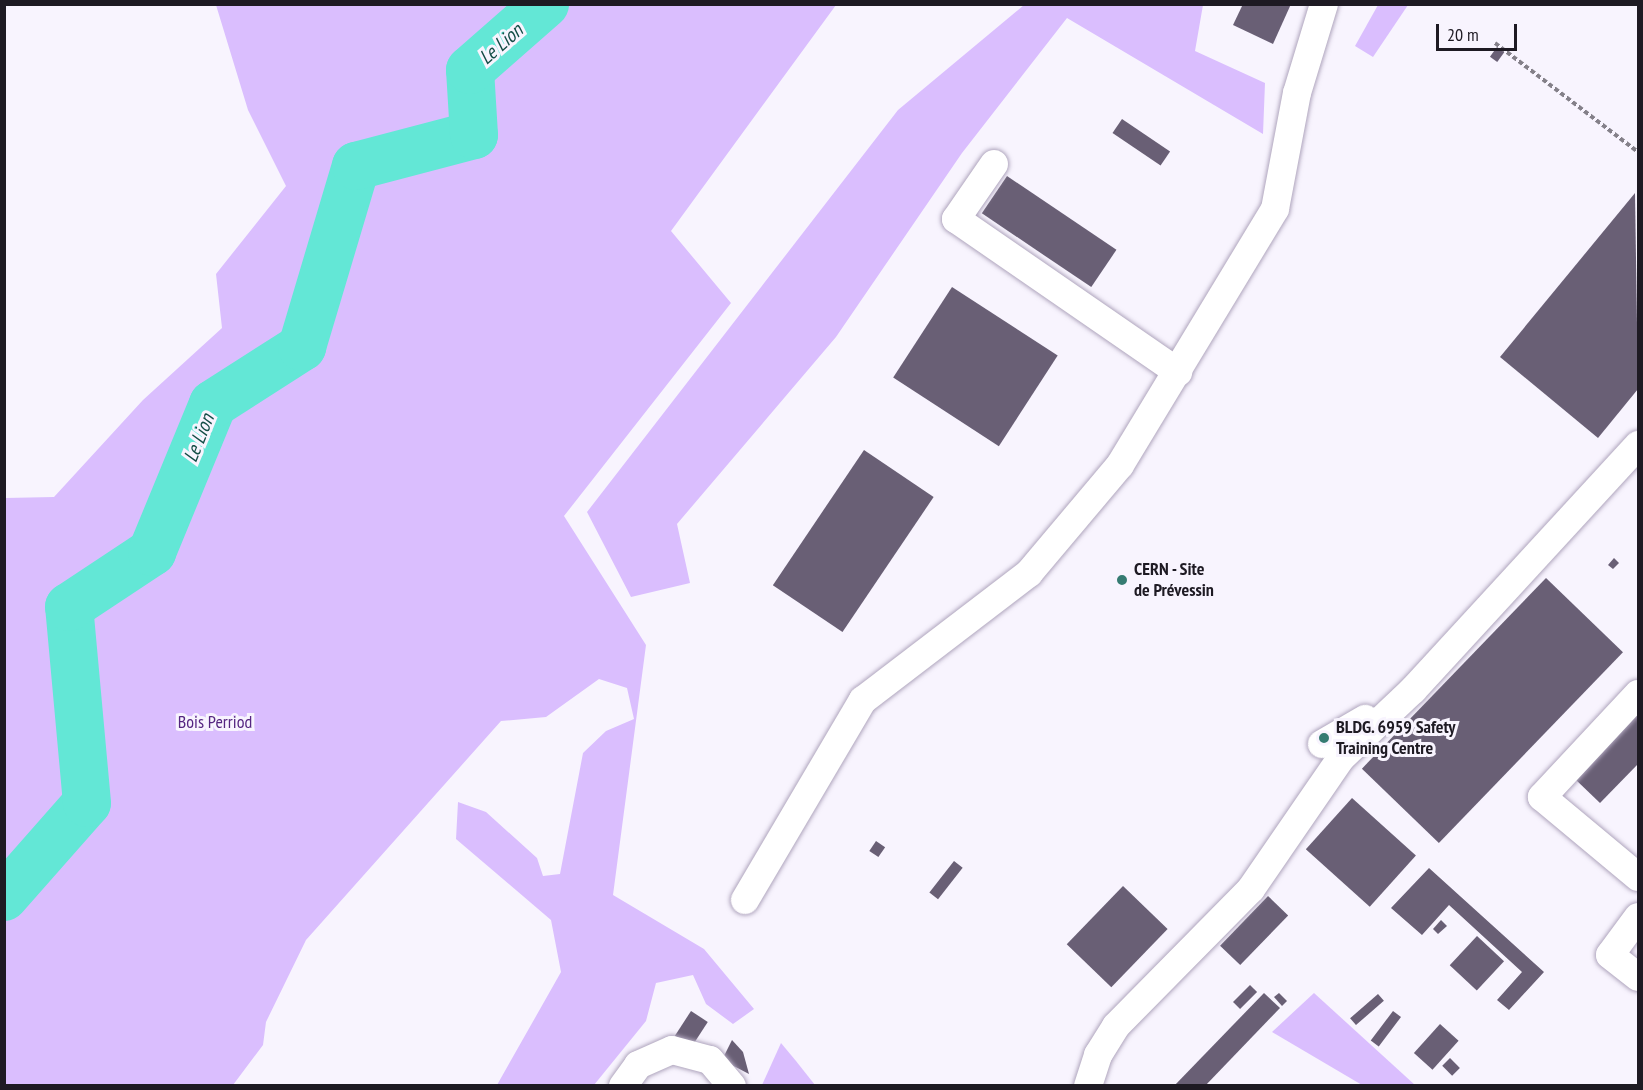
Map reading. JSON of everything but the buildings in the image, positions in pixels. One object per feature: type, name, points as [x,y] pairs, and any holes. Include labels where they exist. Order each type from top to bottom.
[{"type":"lane","points":[[745,900],[863,700],[1029,573],[1120,465],[1275,209],[1297,93],[1324,4]]},
{"type":"lane","points":[[994,164],[956,219],[1178,372]]},
{"type":"lane","points":[[1088,1086],[1116,1026],[1251,890],[1341,758],[1413,690],[1638,445]]},
{"type":"lane","points":[[1322,744],[1413,690]]},
{"type":"lane","points":[[1638,694],[1542,797],[1638,877]]},
{"type":"lane","points":[[1638,917],[1610,955],[1638,977]]},
{"type":"lane","points":[[623,1086],[638,1065],[672,1050],[710,1060],[732,1086]]},
{"type":"path","points":[[1495,44],[1638,152]]},
{"type":"green space","name":"Bois Perriod","points":[[216,5],[836,5],[671,231],[731,303],[564,516],[646,645],[613,895],[704,949],[754,1009],[733,1024],[706,1004],[693,975],[656,983],[646,1021],[594,1085],[497,1085],[561,972],[551,920],[456,839],[458,802],[486,812],[537,858],[543,876],[560,874],[583,753],[606,731],[634,719],[627,688],[599,679],[546,717],[501,721],[306,940],[266,1022],[263,1045],[233,1085],[5,1085],[5,498],[54,497],[143,400],[222,328],[216,274],[286,186],[248,110]]},
{"type":"green space","points":[[1024,5],[1203,5],[1195,51],[1265,83],[1263,134],[1067,18],[962,153],[836,337],[677,524],[690,583],[631,597],[587,512],[898,110]]},
{"type":"green space","points":[[1378,5],[1408,5],[1373,57],[1355,46]]},
{"type":"green space","points":[[1314,993],[1415,1085],[1362,1085],[1272,1032]]},
{"type":"green space","points":[[781,1043],[796,1061],[815,1085],[762,1085]]},
{"type":"waterway","name":"Le Lion","points":[[4,897],[87,803],[69,607],[152,552],[213,404],[302,347],[356,166],[474,135],[470,70],[545,4]]},
{"type":"place","name":"CERN - Site de Prévessin","points":[[1122,580]]},
{"type":"place","name":"BLDG. 6959 Safety Training Centre","points":[[1324,738]]}]
